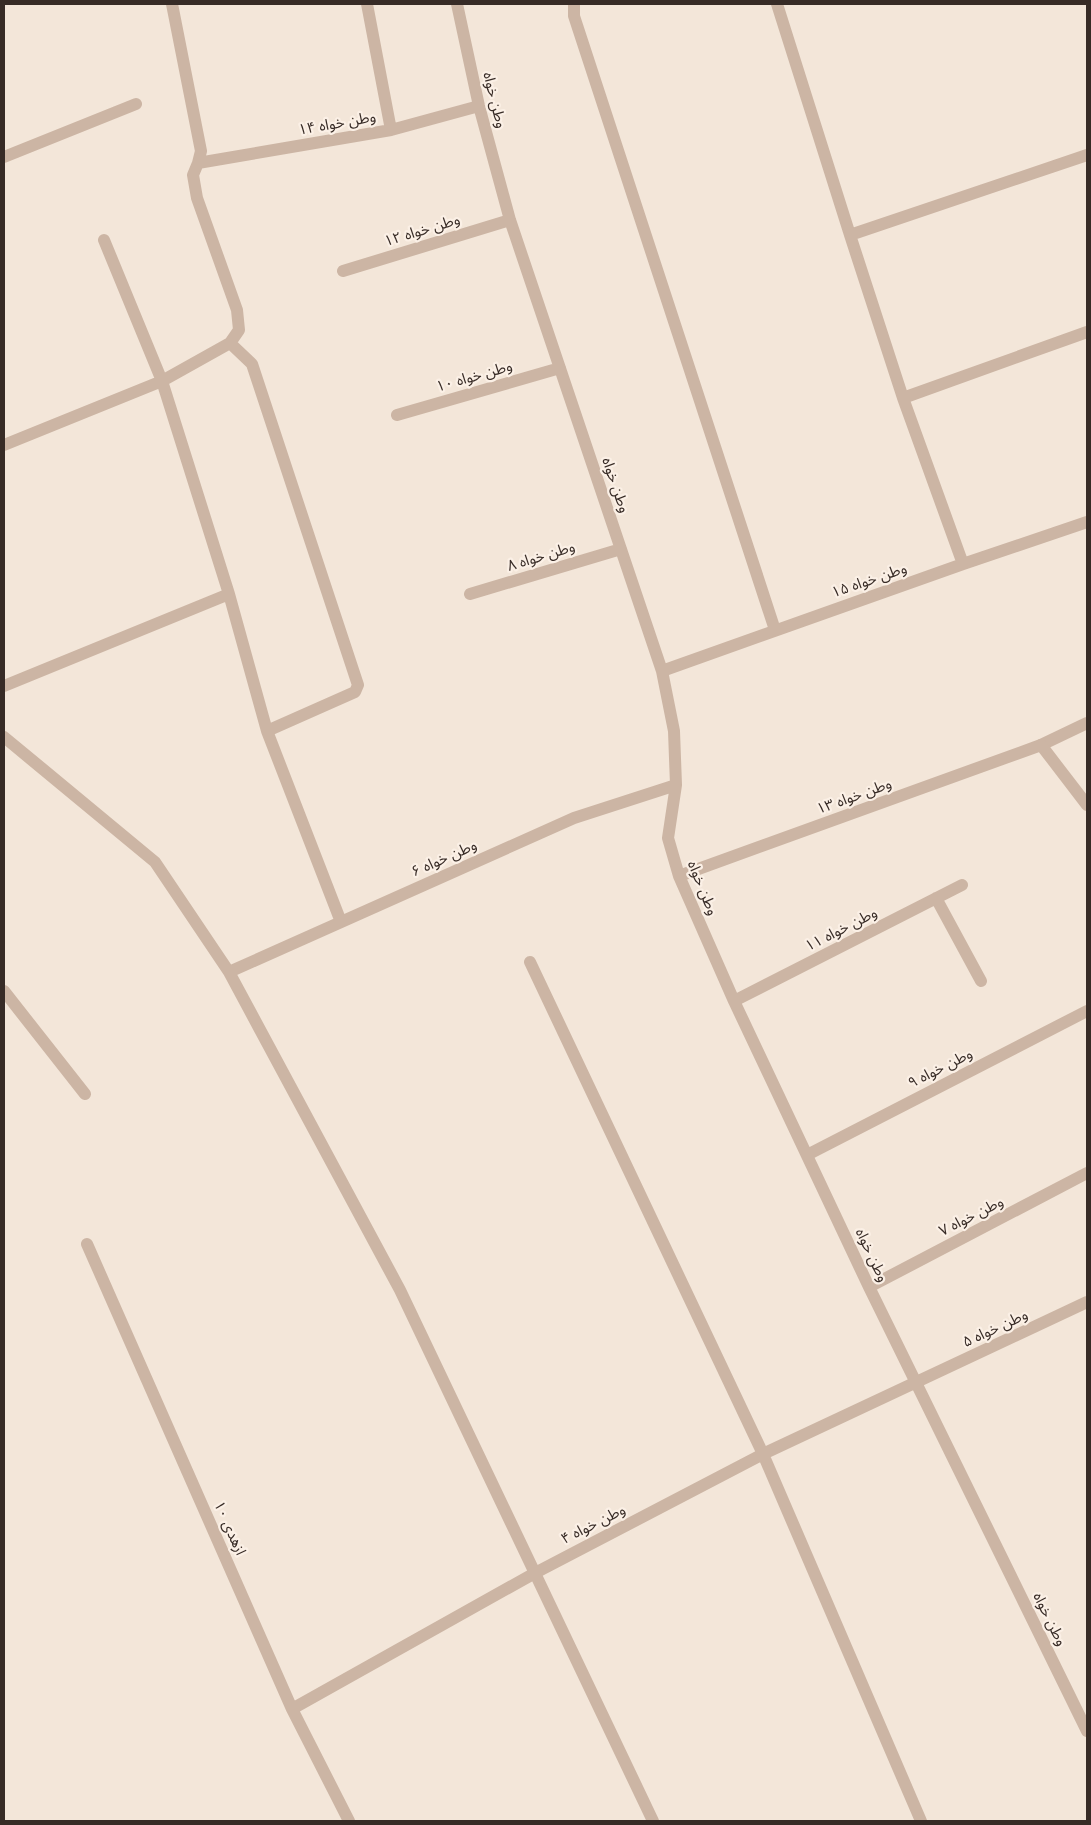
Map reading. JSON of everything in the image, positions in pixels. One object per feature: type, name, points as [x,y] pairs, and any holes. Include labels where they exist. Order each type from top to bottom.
[{"type":"street","points":[[4,445],[162,381],[230,343],[239,330],[237,310],[197,198],[193,175],[201,151],[172,4]]},
{"type":"street","points":[[367,4],[391,130]]},
{"type":"street","name":"وطن خواه","points":[[457,4],[479,106],[510,220],[662,671],[674,731],[676,785],[668,838],[679,876],[734,1001],[869,1286],[1087,1731]]},
{"type":"street","points":[[574,4],[574,16],[775,630]]},
{"type":"street","points":[[777,4],[903,398],[963,564]]},
{"type":"street","points":[[4,157],[136,104]]},
{"type":"street","name":"وطن خواه ۱۴","points":[[198,163],[391,130],[479,106]]},
{"type":"street","points":[[850,235],[1087,155]]},
{"type":"street","name":"وطن خواه ۱۲","points":[[343,270],[510,220]]},
{"type":"street","points":[[104,240],[162,381],[229,594],[267,731],[341,922]]},
{"type":"street","points":[[903,398],[1087,332]]},
{"type":"street","points":[[230,343],[252,364],[358,685],[355,692],[267,731]]},
{"type":"street","name":"وطن خواه ۱۰","points":[[397,416],[560,368]]},
{"type":"street","name":"وطن خواه ۱۵","points":[[662,671],[1087,522]]},
{"type":"street","name":"وطن خواه ۸","points":[[470,594],[621,549]]},
{"type":"street","points":[[4,686],[229,594]]},
{"type":"street","name":"وطن خواه ۱۳","points":[[679,876],[1041,745],[1087,724]]},
{"type":"street","points":[[4,737],[155,862],[229,972],[400,1290],[653,1821]]},
{"type":"street","points":[[1041,745],[1087,805]]},
{"type":"street","name":"وطن خواه ۶","points":[[229,972],[574,818],[676,785]]},
{"type":"street","name":"وطن خواه ۱۱","points":[[734,1001],[962,886]]},
{"type":"street","points":[[936,898],[981,981]]},
{"type":"street","points":[[530,962],[763,1454],[920,1821]]},
{"type":"street","points":[[4,992],[85,1094]]},
{"type":"street","name":"وطن خواه ۹","points":[[807,1155],[1087,1011]]},
{"type":"street","name":"وطن خواه ۷","points":[[869,1286],[1087,1174]]},
{"type":"street","name":"ازهدی ۱۰","points":[[87,1244],[292,1709],[348,1821]]},
{"type":"street","name":"وطن خواه ۵","points":[[916,1383],[1087,1302]]},
{"type":"street","name":"وطن خواه ۴","points":[[292,1709],[535,1572],[763,1454],[916,1383]]}]
